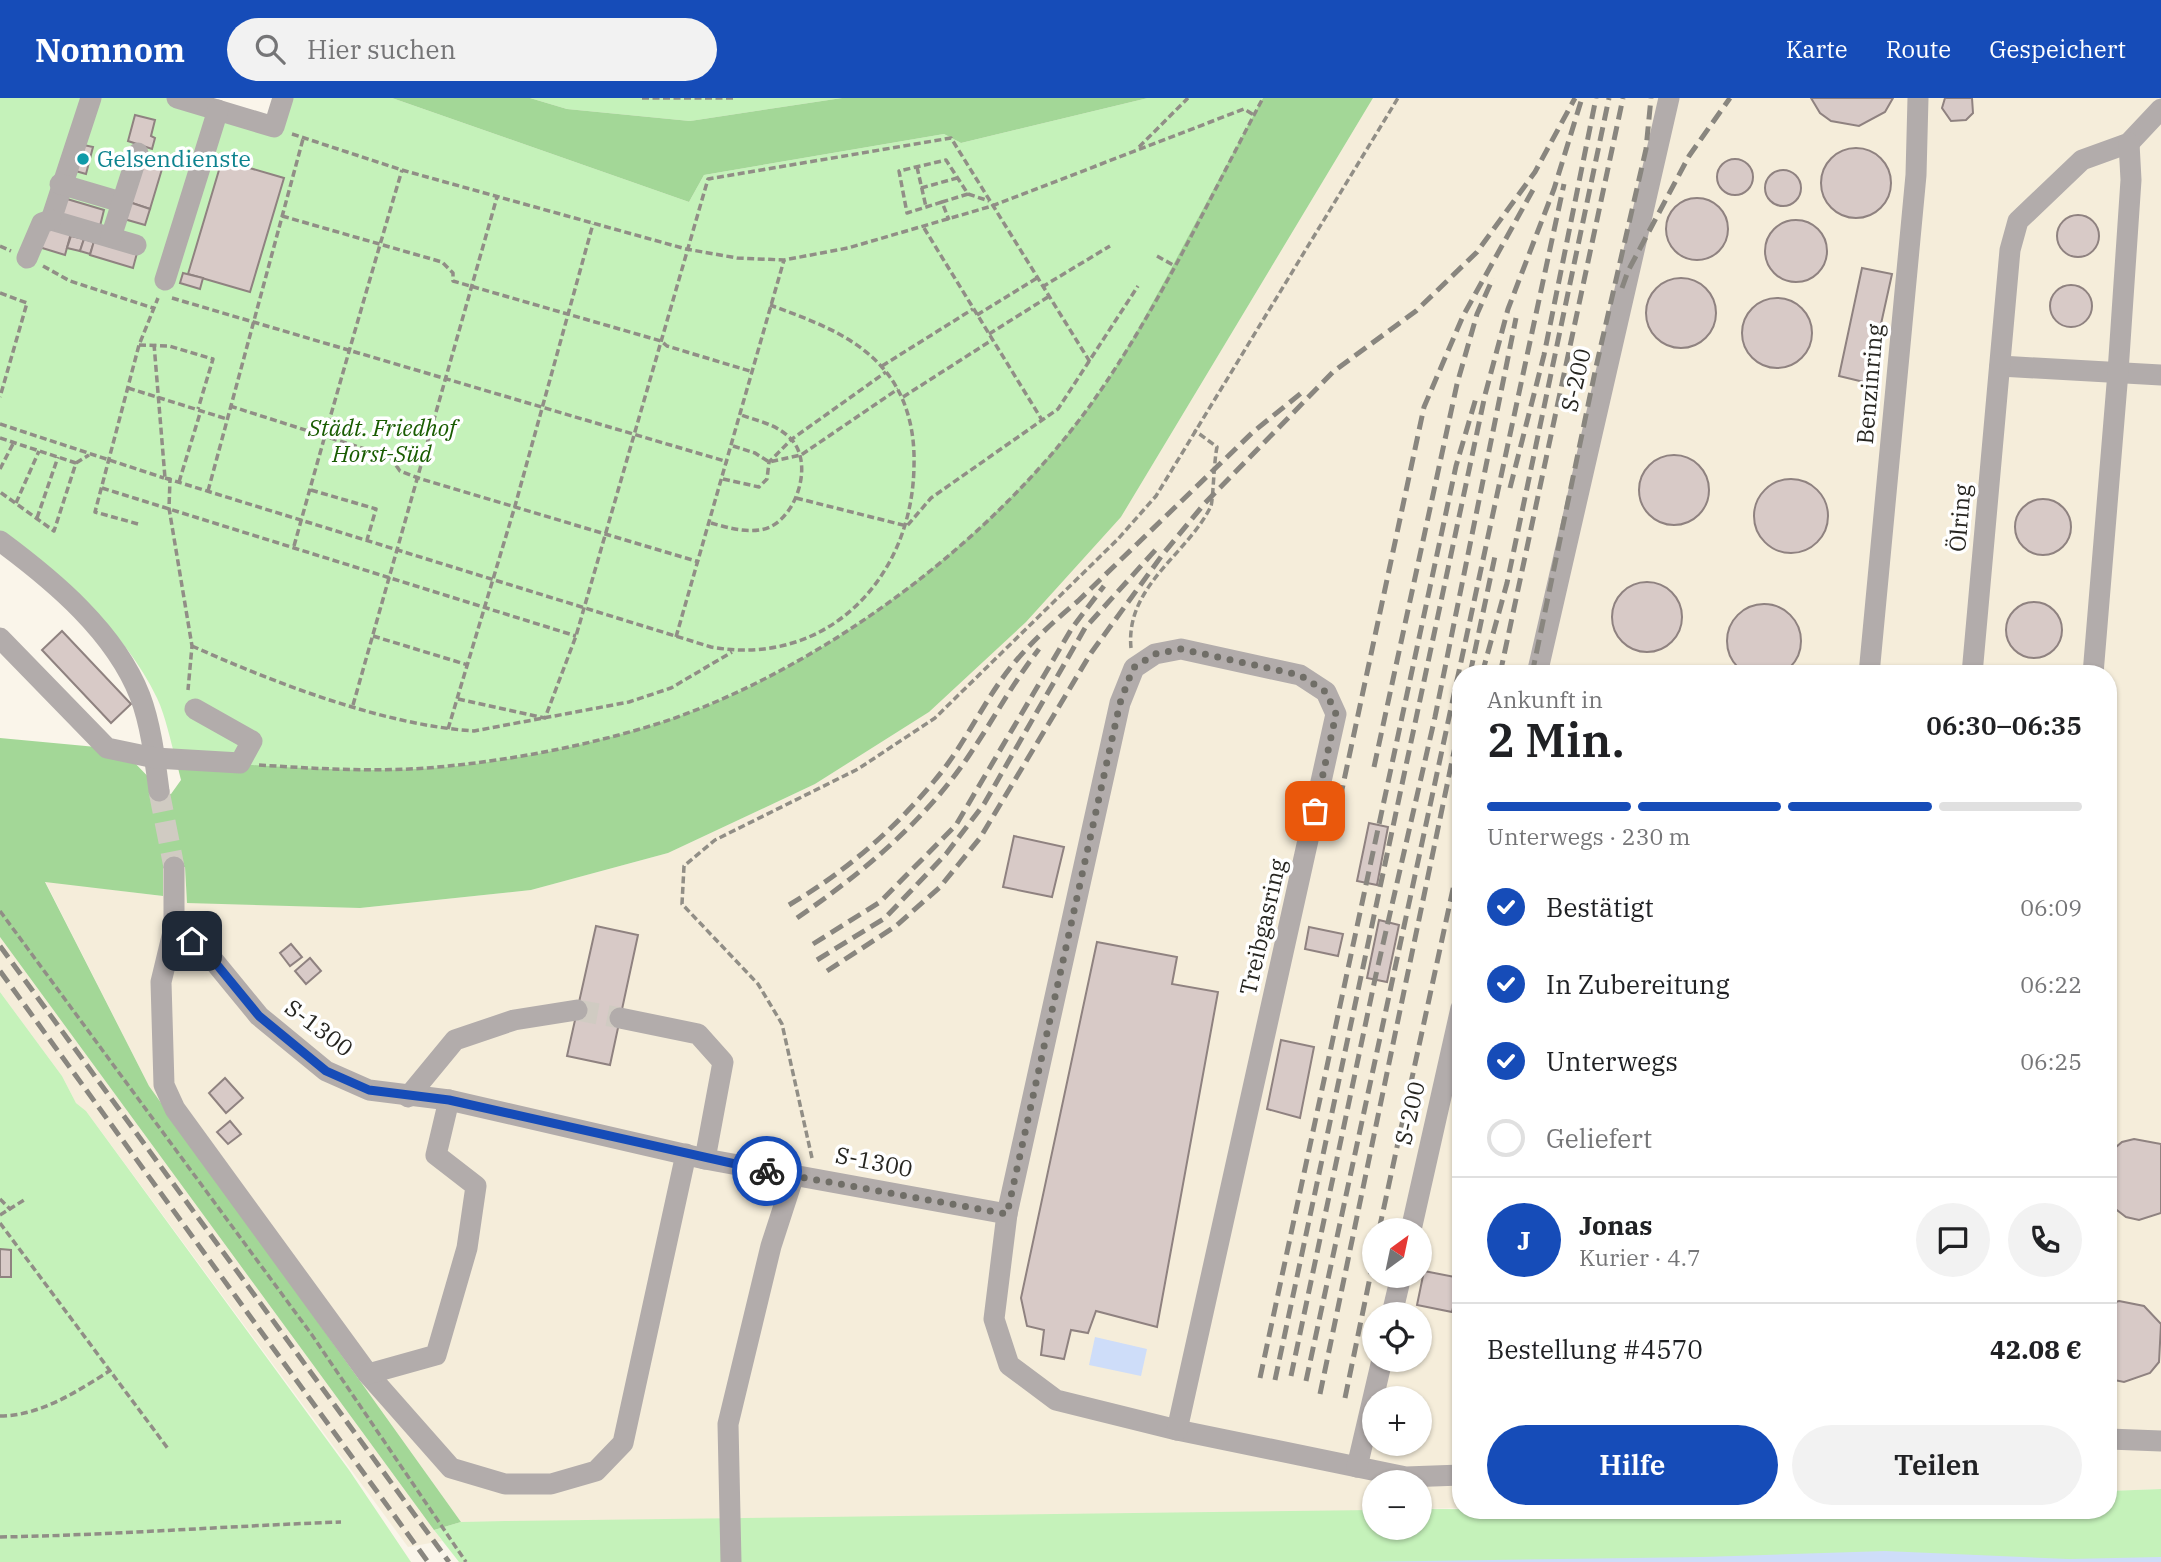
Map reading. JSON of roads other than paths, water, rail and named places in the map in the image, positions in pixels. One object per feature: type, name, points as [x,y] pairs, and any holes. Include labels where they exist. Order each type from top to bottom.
[{"type":"street","points":[[51,220],[60,184],[91,98]]},
{"type":"street","points":[[177,98],[274,127],[283,98]]},
{"type":"street","name":"S-200","points":[[1539,665],[1669,98]]},
{"type":"street","name":"Benzinring","points":[[1869,665],[1916,176],[1918,98]]},
{"type":"street","points":[[2094,665],[2118,372],[2131,180],[2130,144],[2161,109]]},
{"type":"street","points":[[165,280],[218,110]]},
{"type":"street","name":"Ölring","points":[[1973,665],[2010,250],[2018,221],[2082,160],[2130,144]]},
{"type":"street","points":[[111,237],[138,153]]},
{"type":"street","points":[[60,184],[121,202]]},
{"type":"street","points":[[27,258],[42,223],[51,220],[136,245]]},
{"type":"street","points":[[2000,366],[2161,375]]},
{"type":"street","points":[[0,541],[76,607],[117,650],[140,696],[155,758],[159,791]]},
{"type":"street","points":[[0,638],[107,748],[155,758],[240,764],[252,741],[195,709]]},
{"type":"street","name":"Treibgasring","points":[[1007,1214],[1120,703],[1133,668],[1155,654],[1181,649],[1300,675],[1326,692],[1336,714],[1177,1430]]},
{"type":"street","points":[[174,867],[174,928],[161,982],[164,1085],[175,1109],[368,1374],[452,1468],[505,1484],[551,1484],[596,1471],[623,1443],[696,1156],[723,1062],[698,1034],[621,1018]]},
{"type":"street","name":"S-1300","points":[[174,928],[209,955],[259,1016],[326,1071],[369,1090],[408,1097],[449,1100],[696,1156],[1007,1214]]},
{"type":"street","points":[[408,1097],[455,1040],[514,1020],[577,1010]]},
{"type":"street","name":"S-200","points":[[1414,1218],[1452,1047]]},
{"type":"street","points":[[368,1374],[436,1355],[467,1248],[476,1186],[436,1155],[449,1100]]},
{"type":"street","points":[[731,1562],[728,1424],[771,1246],[794,1175]]},
{"type":"street","points":[[1007,1214],[994,1318],[1009,1365],[1056,1400],[1177,1430],[1406,1477],[1452,1475]]},
{"type":"street","points":[[1357,1467],[1379,1372]]},
{"type":"street","points":[[2117,1438],[2161,1441]]},
{"type":"water","points":[[1095,1337],[1147,1349],[1141,1376],[1089,1365]]},
{"type":"water","points":[[1885,1551],[2069,1559],[2161,1557],[2161,1562],[1355,1562],[1703,1557]]},
{"type":"tunnel","points":[[159,791],[174,867]]},
{"type":"tunnel","points":[[577,1010],[620,1018]]},
{"type":"railway","points":[[827,971],[896,926],[940,887],[980,838],[1091,653],[1163,554],[1205,503],[1334,371],[1416,311],[1477,252],[1535,172],[1575,98]]},
{"type":"railway","points":[[1275,1380],[1485,395],[1508,309],[1554,189],[1582,98]]},
{"type":"railway","points":[[1510,488],[1544,355],[1596,98]]},
{"type":"railway","points":[[1484,665],[1507,583],[1609,98]]},
{"type":"railway","points":[[1502,665],[1623,98]]},
{"type":"railway","points":[[1534,665],[1596,367],[1646,149],[1651,98]]},
{"type":"railway","points":[[1622,288],[1628,271],[1689,156],[1730,98]]},
{"type":"railway","points":[[1460,665],[1564,184]]},
{"type":"railway","points":[[1340,799],[1424,407],[1463,316],[1534,188]]},
{"type":"railway","points":[[1374,767],[1457,384],[1477,314],[1493,278]]},
{"type":"railway","points":[[1291,1376],[1375,979],[1435,717],[1516,318]]},
{"type":"railway","points":[[789,905],[830,879],[886,833],[945,767],[1000,682],[1026,650],[1253,432],[1305,390]]},
{"type":"railway","points":[[1260,1378],[1456,466],[1476,398]]},
{"type":"railway","points":[[817,960],[885,918],[946,854],[984,804],[1085,628],[1159,546]]},
{"type":"railway","points":[[1472,665],[1495,556]]},
{"type":"railway","points":[[813,944],[880,902],[956,825],[1072,628],[1104,586]]},
{"type":"railway","points":[[797,918],[868,865],[931,804],[968,757],[1039,649]]},
{"type":"railway","points":[[1306,1381],[1452,704]]},
{"type":"railway","points":[[1320,1394],[1452,761]]},
{"type":"railway","points":[[1382,1218],[1452,893]]},
{"type":"railway","points":[[0,946],[449,1562]]},
{"type":"railway","points":[[0,971],[428,1562]]},
{"type":"railway","points":[[1345,1398],[1368,1288]]},
{"type":"place","name":"Gelsendienste","points":[[83,159]]},
{"type":"park label","name":"Städt. Friedhof Horst-Süd","points":[[382,441]]}]
